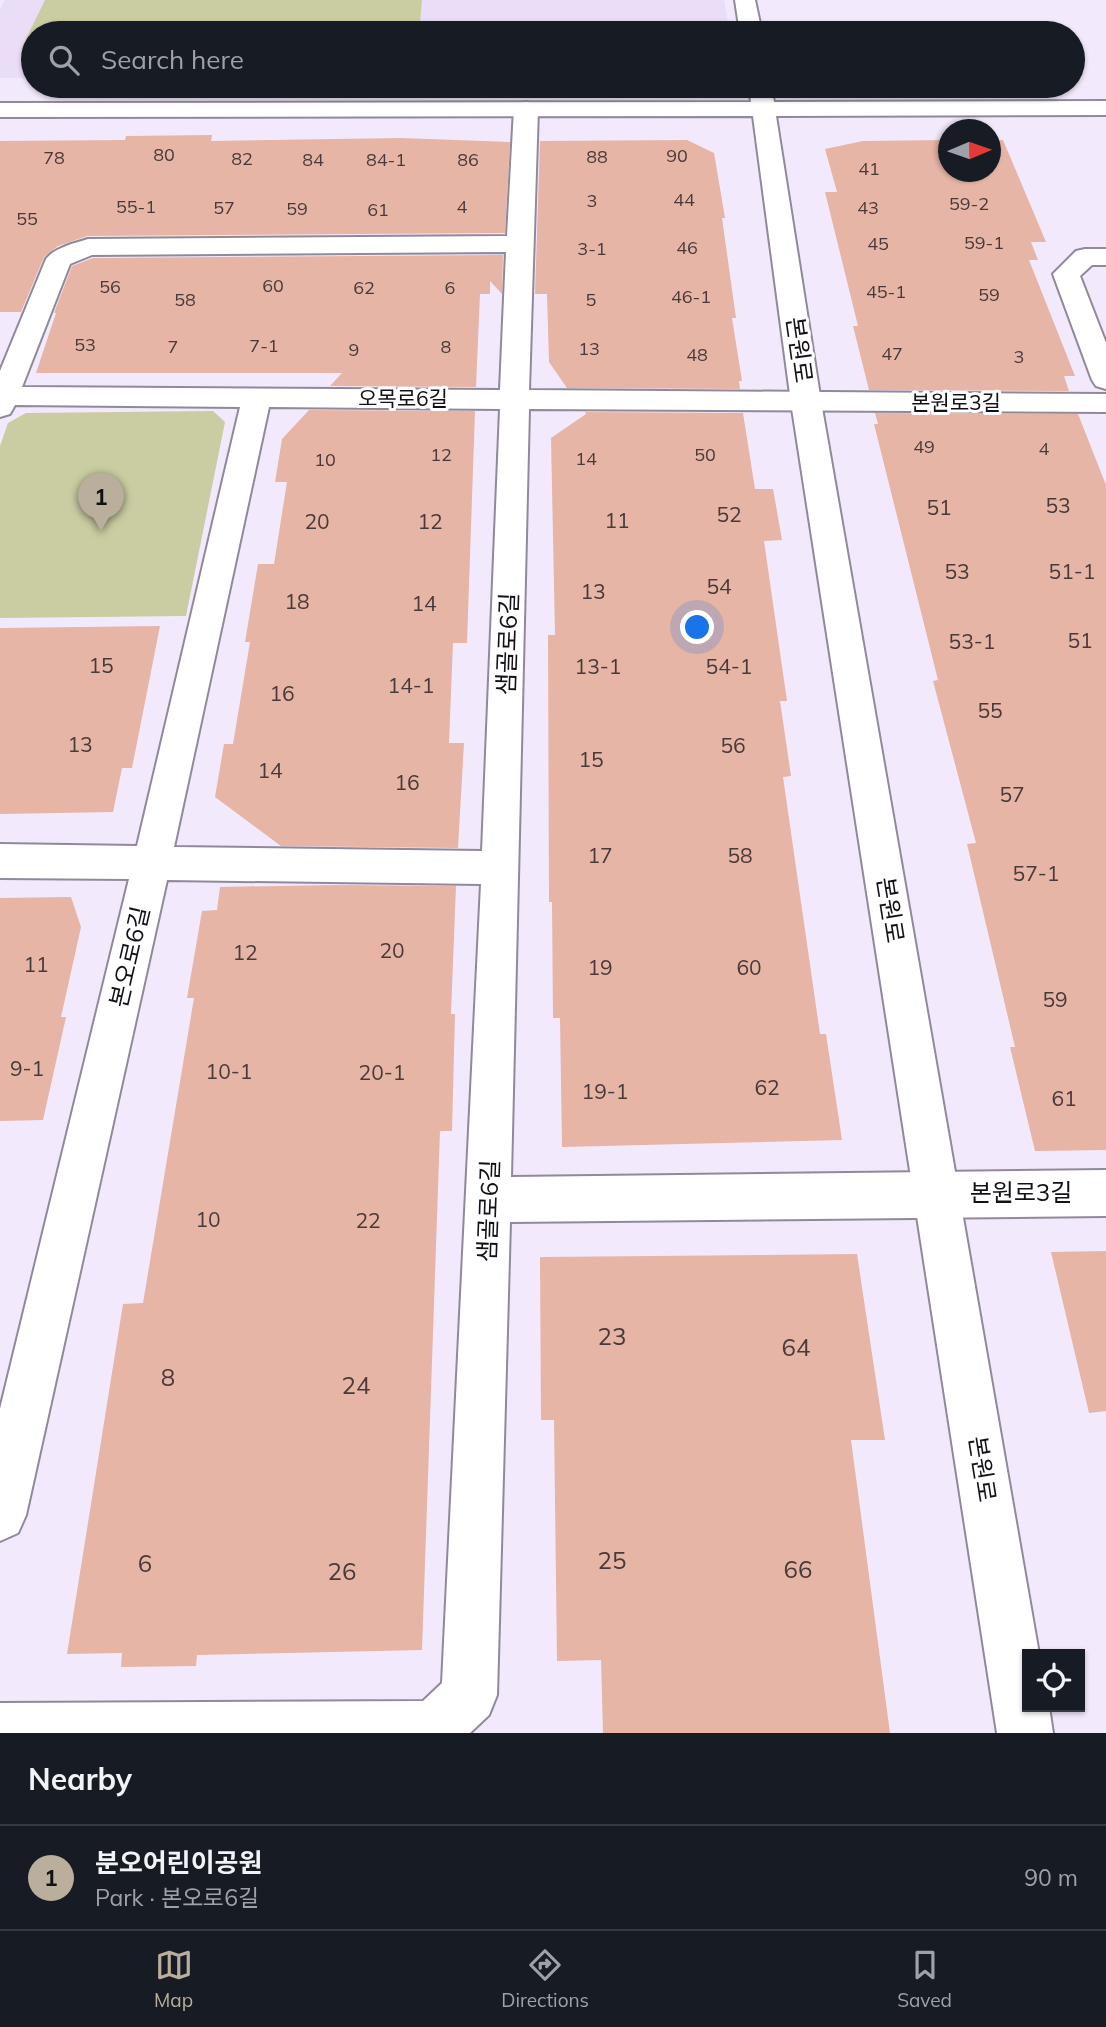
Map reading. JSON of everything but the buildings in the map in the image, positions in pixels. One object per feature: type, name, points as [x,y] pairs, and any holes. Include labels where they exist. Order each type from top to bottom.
[{"type":"street","points":[[745,0],[749,21]]},
{"type":"street","points":[[0,110],[526,109],[763,98],[1106,108]]},
{"type":"street","name":"본원로","points":[[763,98],[806,402],[1025,1733]]},
{"type":"street","name":"샘골로6길","points":[[0,1731],[435,1730],[469,1695],[490,1200],[519,244],[526,109]]},
{"type":"street","points":[[2,400],[59,259],[88,247],[519,244]]},
{"type":"street","points":[[1106,257],[1085,257],[1066,274],[1106,380]]},
{"type":"street","name":"오목로6길","points":[[2,400],[257,398],[806,402]]},
{"type":"street","name":"본오로6길","points":[[0,1515],[257,398]]},
{"type":"street","name":"본원로3길","points":[[806,402],[1106,403]]},
{"type":"street","points":[[0,861],[501,868]]},
{"type":"street","name":"본원로3길","points":[[490,1200],[1106,1193]]},
{"type":"shaded area","points":[[5,0],[724,0],[728,21],[21,21],[21,78],[0,78],[0,9]]},
{"type":"green space","points":[[45,0],[422,0],[420,21],[35,21]]},
{"type":"green space","points":[[213,411],[225,422],[186,616],[0,618],[0,446],[8,423],[26,413]]},
{"type":"place","name":"분오어린이공원","points":[[101,531]]}]
